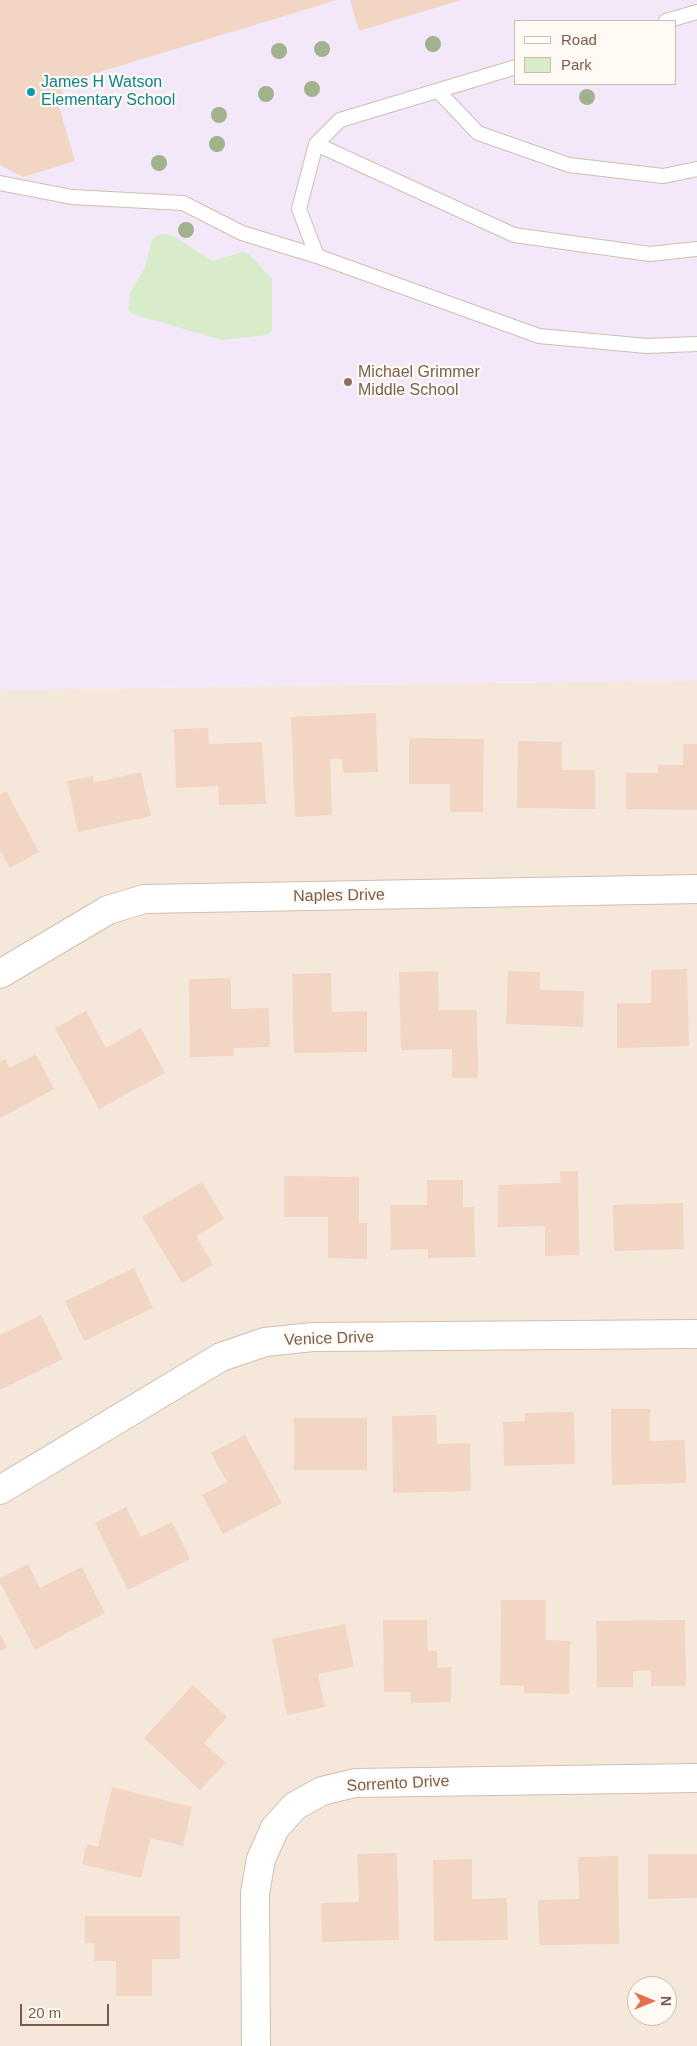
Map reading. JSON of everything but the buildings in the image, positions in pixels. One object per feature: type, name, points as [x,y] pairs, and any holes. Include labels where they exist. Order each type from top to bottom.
[{"type":"street","name":"Naples Drive","points":[[0,974],[108,910],[144,899],[697,889]]},
{"type":"street","name":"Venice Drive","points":[[0,1490],[221,1357],[265,1342],[313,1337],[697,1334]]},
{"type":"street","name":"Sorrento Drive","points":[[256,2046],[255,1893],[261,1859],[275,1828],[295,1806],[322,1791],[355,1783],[697,1778]]},
{"type":"lane","points":[[669,20],[697,12]]},
{"type":"lane","points":[[317,256],[299,209],[316,144],[340,120],[514,68]]},
{"type":"lane","points":[[438,91],[478,133],[569,165],[663,176],[697,169]]},
{"type":"lane","points":[[316,144],[514,235],[650,254],[697,249]]},
{"type":"lane","points":[[0,183],[72,197],[182,203],[242,233],[317,256],[539,336],[648,346],[697,344]]},
{"type":"shaded area","name":"Michael Grimmer Middle School","points":[[0,0],[697,0],[697,680],[0,690]]},
{"type":"shaded area","points":[[697,680],[697,2046],[0,2046],[0,690]]},
{"type":"green space","points":[[160,234],[172,235],[212,261],[243,252],[249,254],[272,279],[272,331],[267,335],[222,340],[132,314],[128,310],[130,293],[145,267],[152,239]]},
{"type":"place","name":"James H Watson Elementary School","points":[[31,92]]},
{"type":"place","name":"Michael Grimmer Middle School","points":[[348,382]]}]
